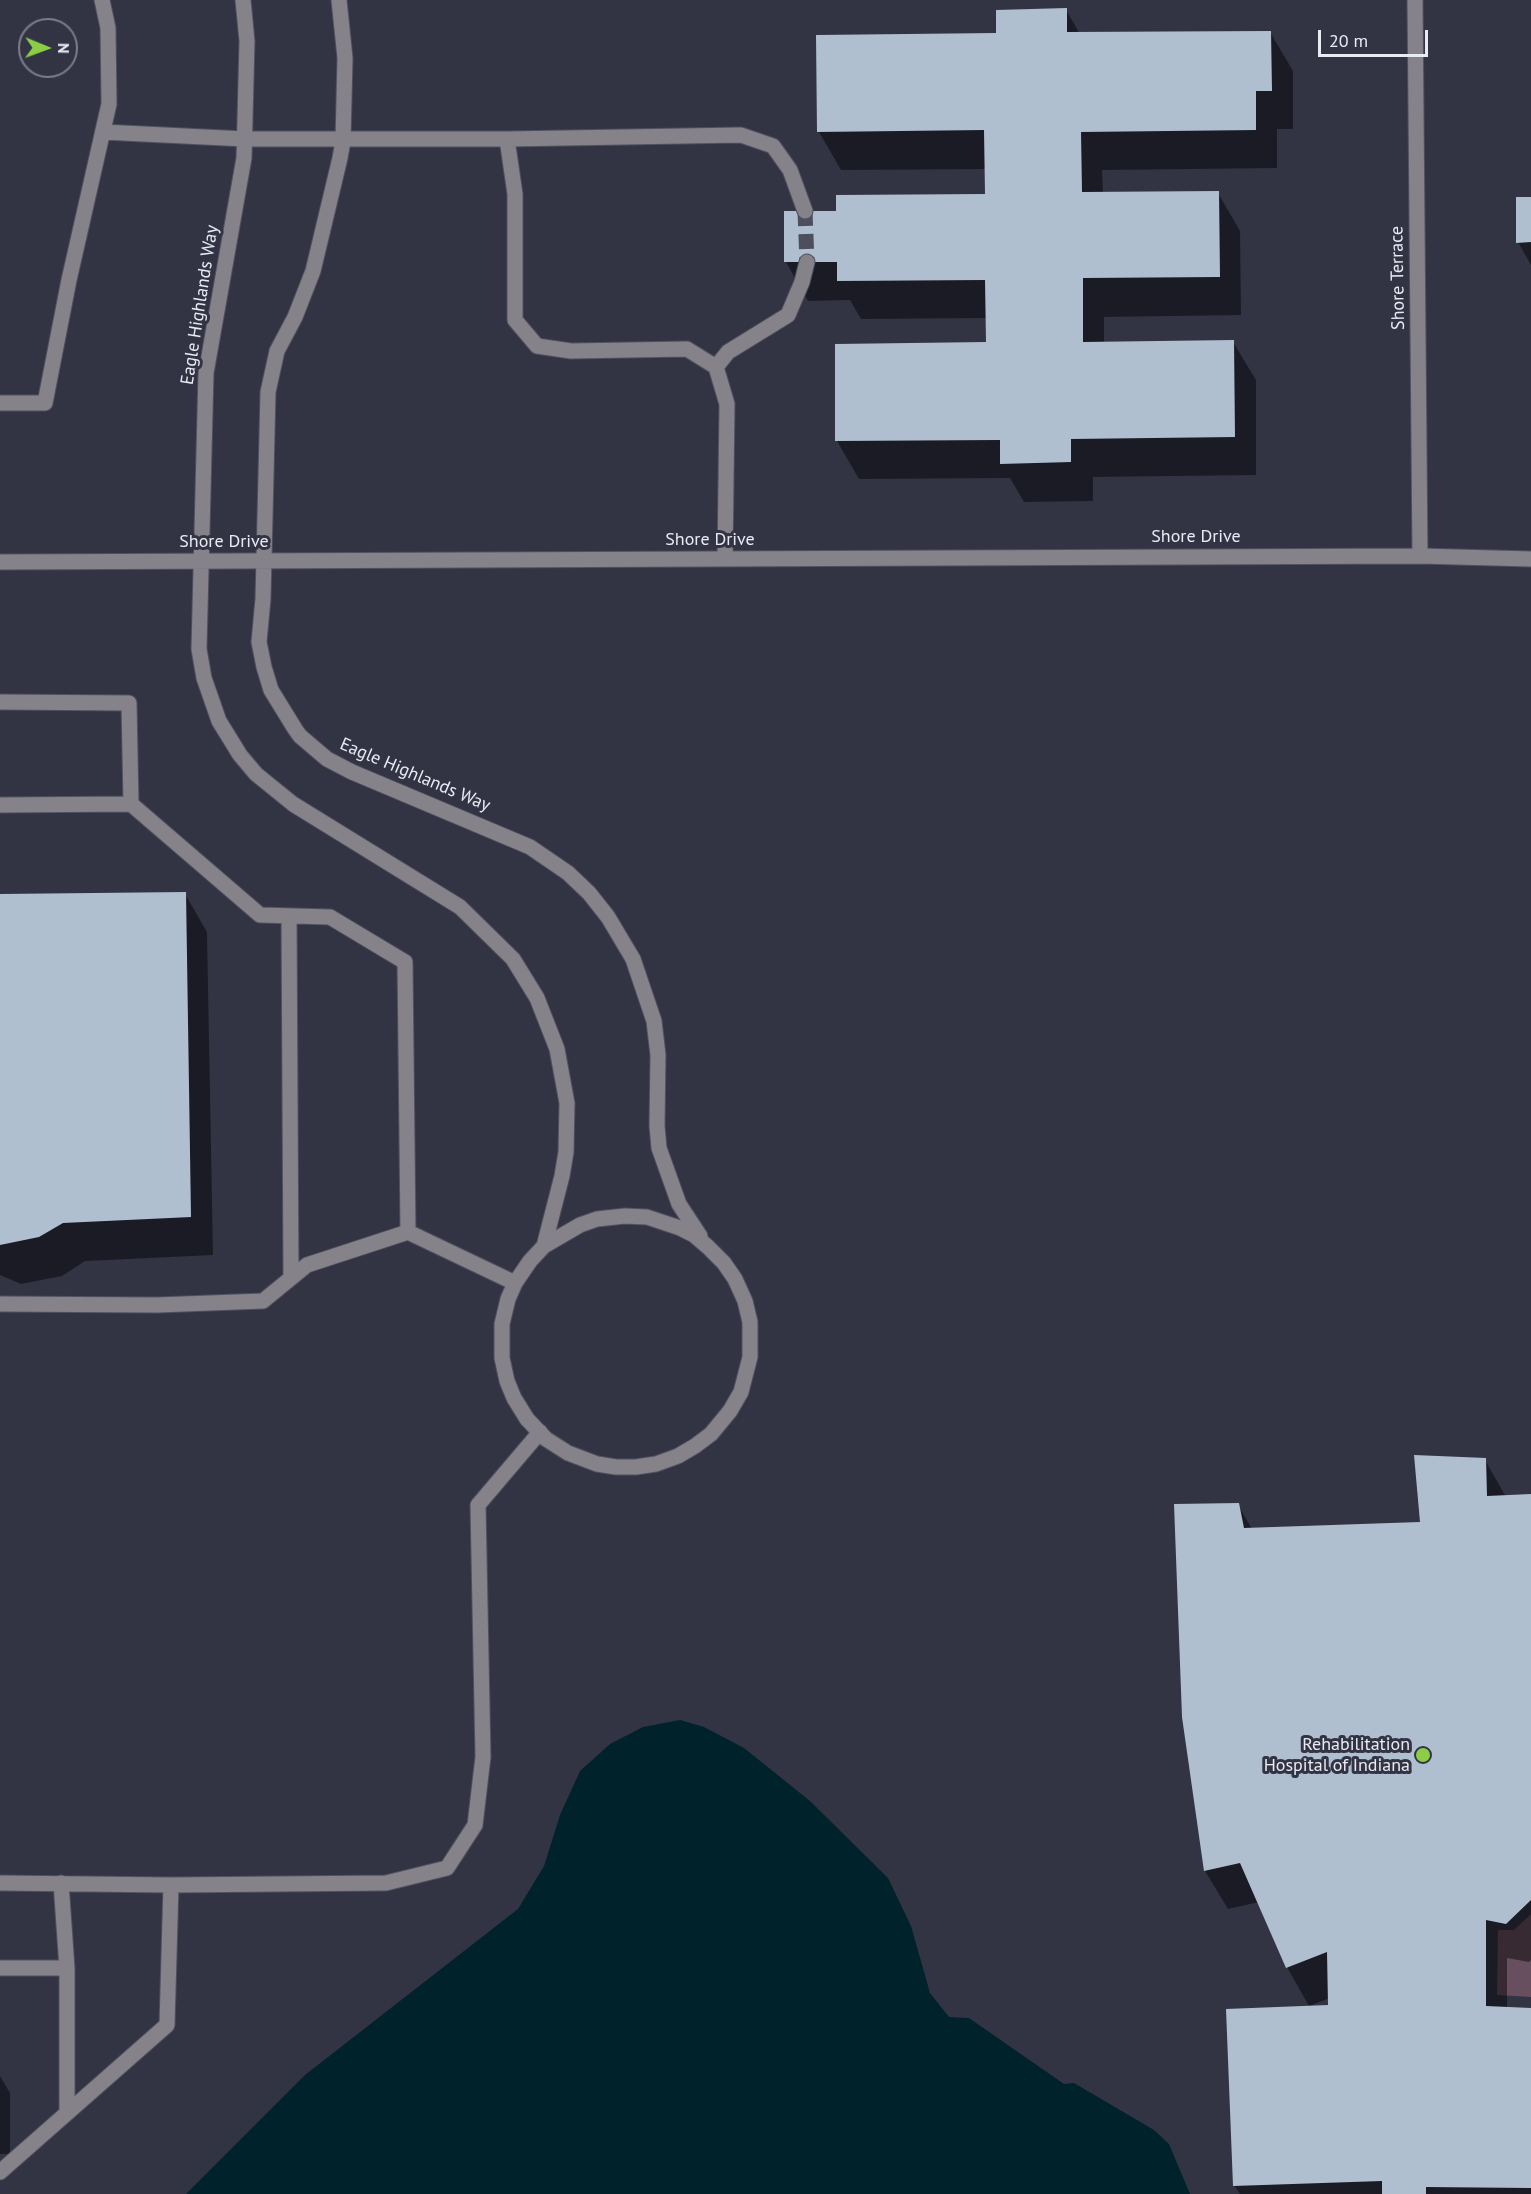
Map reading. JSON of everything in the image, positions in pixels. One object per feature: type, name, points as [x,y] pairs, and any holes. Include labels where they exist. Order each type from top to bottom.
[{"type":"street","points":[[0,404],[45,403],[69,280],[109,104],[108,28],[102,0]]},
{"type":"street","name":"Eagle Highlands Way","points":[[243,0],[247,41],[244,158],[206,373],[199,649],[204,678],[219,721],[240,755],[256,774],[293,804],[460,907],[513,959],[537,998],[557,1048],[567,1102],[566,1152],[544,1246]]},
{"type":"street","name":"Eagle Highlands Way","points":[[339,0],[345,58],[343,141],[313,271],[295,317],[277,351],[268,392],[260,642],[271,690],[300,736],[327,759],[530,847],[568,873],[589,893],[613,925],[633,959],[654,1021],[658,1055],[659,1148],[679,1204],[708,1247]]},
{"type":"street","name":"Shore Terrace","points":[[1414,0],[1420,556]]},
{"type":"street","points":[[104,132],[245,140],[343,141],[741,135],[773,146],[790,170],[805,211]]},
{"type":"street","points":[[507,139],[515,194],[516,320],[537,346],[571,351],[687,349],[716,367],[727,404],[725,559]]},
{"type":"street","points":[[716,367],[728,352],[788,315],[802,282],[807,262]]},
{"type":"street","name":"Shore Drive","points":[[0,562],[1420,556],[1531,559]]},
{"type":"street","points":[[0,702],[129,703],[130,804]]},
{"type":"street","points":[[0,805],[130,804],[260,915],[330,916],[405,962],[408,1233]]},
{"type":"street","points":[[289,917],[291,1276]]},
{"type":"street","name":"Eagle Highlands Way","points":[[607,1217],[647,1218],[680,1228],[694,1235],[708,1247],[729,1270],[740,1288],[750,1322],[749,1368],[741,1392],[717,1427],[695,1446],[678,1456],[656,1464],[636,1467],[616,1467],[586,1461],[561,1449],[540,1432],[527,1419],[514,1398],[507,1382],[502,1358],[502,1324],[508,1299],[515,1283],[530,1261],[544,1246],[580,1225],[607,1217]]},
{"type":"street","points":[[0,1304],[146,1305],[262,1301],[307,1265],[408,1233],[515,1283]]},
{"type":"street","points":[[0,1884],[386,1883],[447,1868],[475,1826],[483,1757],[478,1505],[540,1432]]},
{"type":"street","points":[[61,1883],[67,1968],[67,2113]]},
{"type":"street","points":[[0,2172],[167,2025],[171,1885]]},
{"type":"street","points":[[0,1968],[67,1968]]},
{"type":"shaded area","points":[[1531,1914],[1531,1997],[1497,1995],[1498,1930],[1514,1930]]},
{"type":"water","points":[[680,1720],[704,1727],[744,1748],[810,1801],[888,1878],[911,1926],[930,1993],[949,2017],[969,2018],[1064,2084],[1074,2083],[1154,2130],[1169,2144],[1190,2194],[186,2194],[305,2075],[518,1909],[544,1866],[560,1815],[580,1771],[610,1744],[643,1727]]},
{"type":"building","points":[[1067,8],[1067,32],[1271,31],[1272,91],[1256,91],[1256,130],[1081,132],[1082,192],[1219,191],[1220,277],[1083,278],[1083,342],[1234,340],[1235,437],[1071,439],[1071,462],[1000,464],[1000,440],[835,441],[835,344],[986,342],[985,280],[837,281],[837,262],[784,262],[784,211],[836,211],[836,195],[985,194],[984,130],[817,132],[816,35],[996,33],[996,10]]},
{"type":"building","points":[[1516,197],[1531,197],[1531,242],[1516,243]]},
{"type":"building","points":[[186,892],[191,1217],[63,1223],[39,1237],[0,1245],[0,894]]},
{"type":"building","points":[[1414,1455],[1486,1458],[1487,1496],[1531,1494],[1531,1900],[1506,1924],[1486,1920],[1486,2006],[1531,2008],[1531,2188],[1426,2187],[1426,2194],[1382,2194],[1382,2181],[1233,2186],[1226,2009],[1328,2005],[1327,1952],[1286,1968],[1240,1863],[1204,1871],[1182,1717],[1174,1504],[1239,1503],[1244,1528],[1420,1522]]},
{"type":"tunnel","points":[[805,211],[807,262]]},
{"type":"place","name":"Rehabilitation Hospital of Indiana","points":[[1423,1755]]}]
